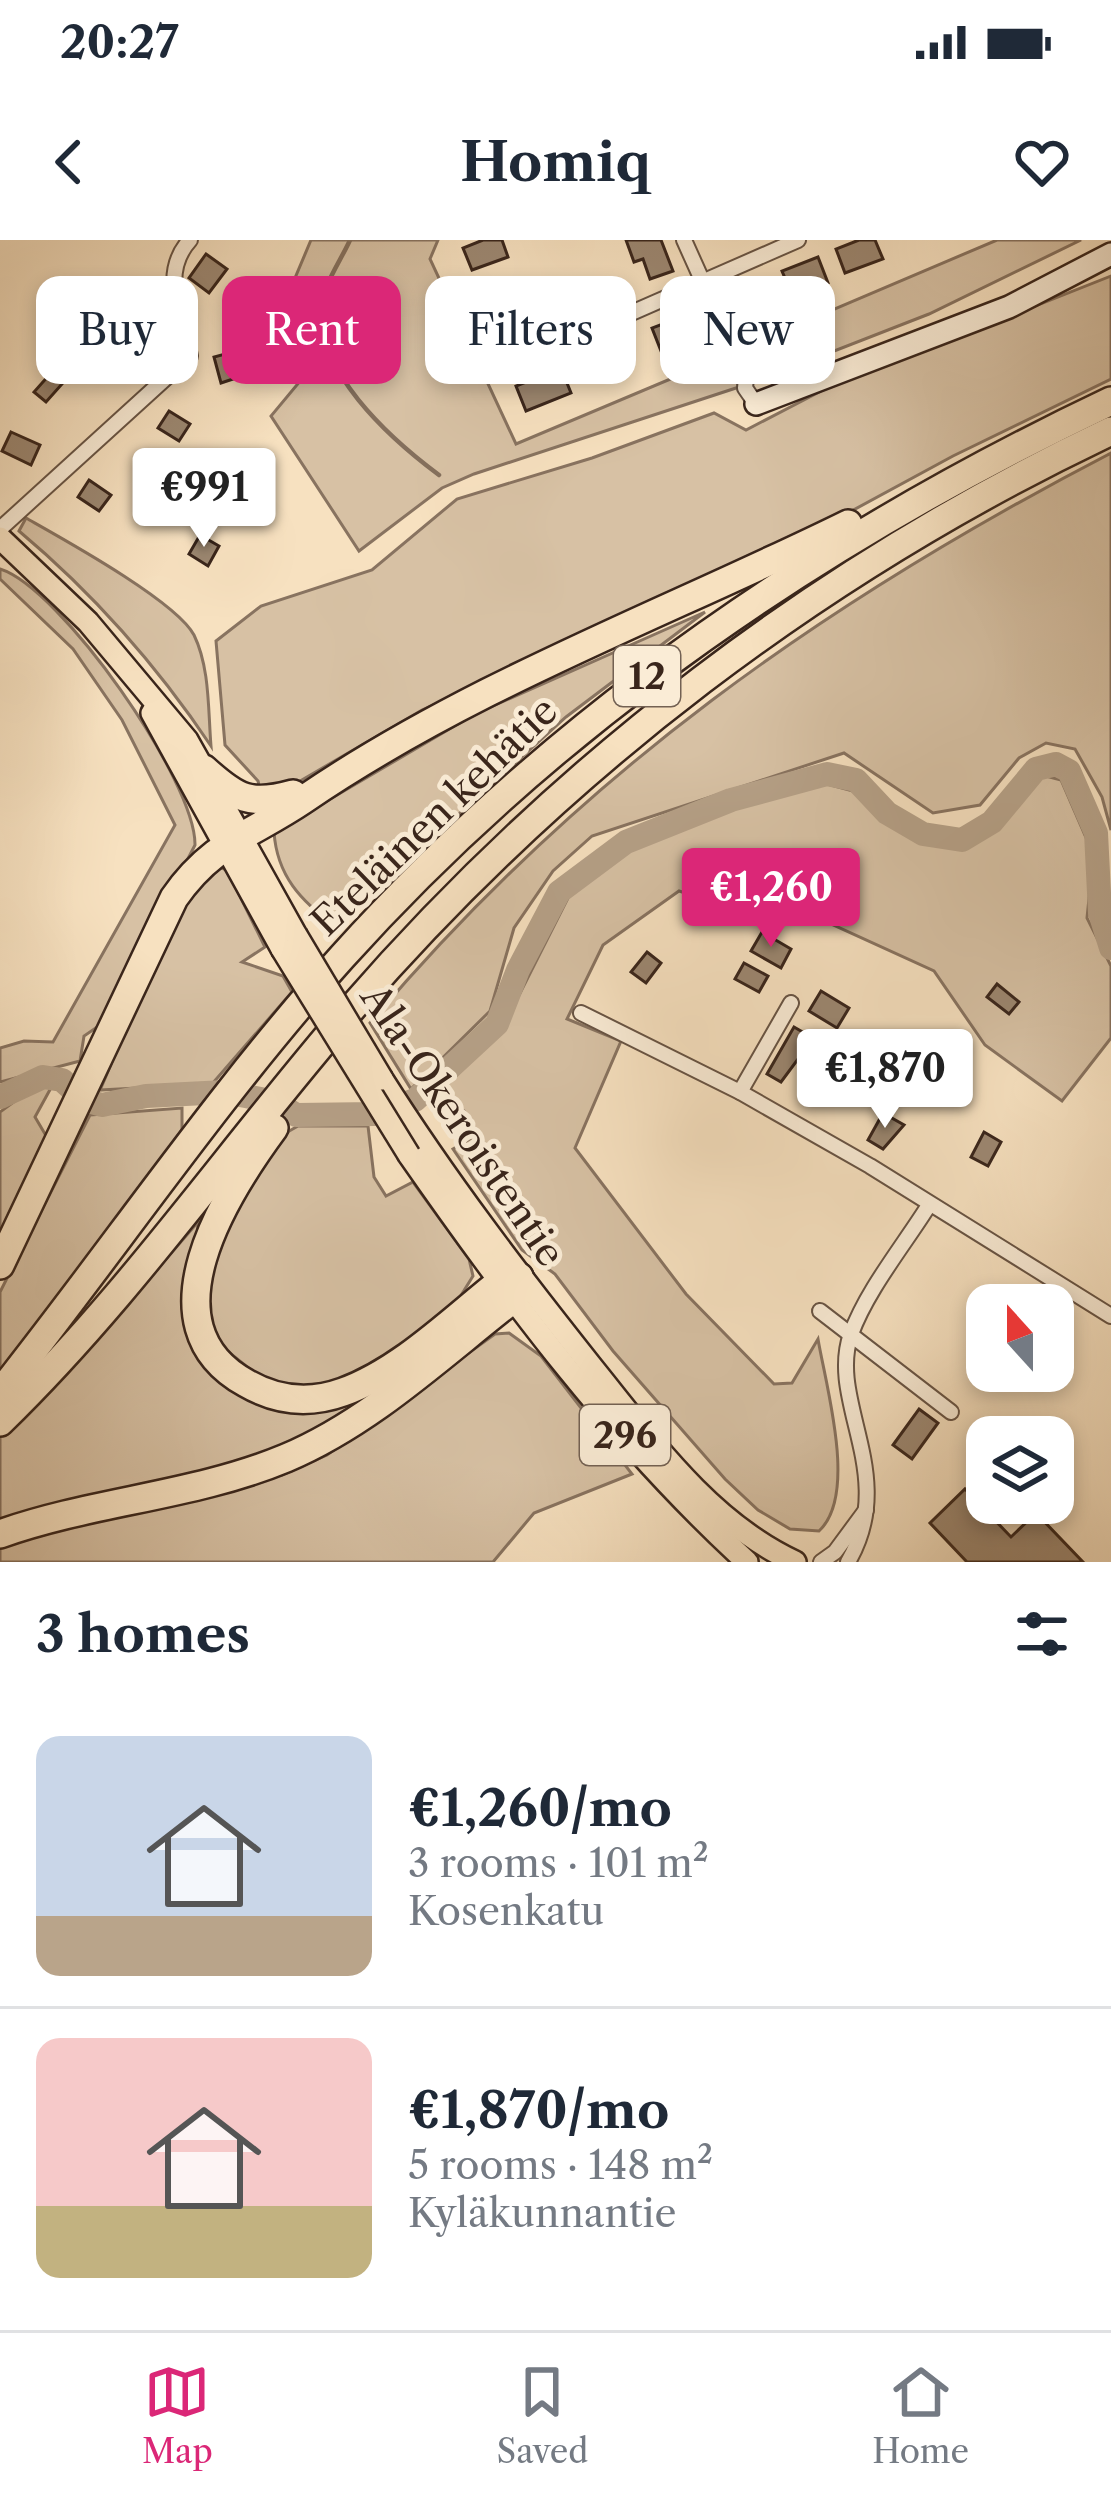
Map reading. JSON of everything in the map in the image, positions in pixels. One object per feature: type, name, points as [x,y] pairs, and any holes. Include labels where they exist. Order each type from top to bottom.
[{"type":"highway","points":[[0,1265],[174,898],[233,838],[468,700],[1111,399]]},
{"type":"highway","name":"Eteläinen kehätie","points":[[2,1410],[200,1126],[430,863],[622,694],[818,560],[1037,435],[1111,399]]},
{"type":"highway","name":"Eteläinen kehätie","points":[[2,1410],[254,1140],[435,916],[635,729],[830,588],[950,515],[1111,431]]},
{"type":"highway","points":[[205,769],[236,798],[251,803],[326,782]]},
{"type":"highway","points":[[254,1140],[196,1277],[206,1338],[238,1379],[284,1399],[340,1394],[396,1363],[511,1286]]},
{"type":"highway","points":[[0,1534],[283,1459],[374,1408],[511,1286]]},
{"type":"main road","name":"Ala-Okeroistentie","points":[[0,538],[60,593],[133,676],[205,769],[233,838]]},
{"type":"main road","name":"Ala-Okeroistentie","points":[[133,676],[417,1150],[511,1286],[657,1473],[747,1562]]},
{"type":"main road","name":"Ala-Okeroistentie","points":[[511,1286],[716,1510],[737,1530],[795,1562]]},
{"type":"street","points":[[0,529],[190,356],[172,279],[172,261],[190,240]]},
{"type":"street","points":[[684,240],[700,276]]},
{"type":"street","points":[[717,276],[798,240]]},
{"type":"street","points":[[752,384],[756,404],[989,316],[1111,254]]},
{"type":"street","points":[[740,1092],[791,1003]]},
{"type":"street","points":[[581,1012],[740,1092],[1111,1316]]},
{"type":"street","points":[[848,1562],[866,1531],[848,1356],[851,1334],[929,1205]]},
{"type":"street","points":[[820,1311],[951,1412]]},
{"type":"street","points":[[821,1562],[836,1552],[866,1510]]},
{"type":"shaded area","points":[[311,240],[438,240],[430,259],[438,276],[425,276],[425,384],[488,384],[516,444],[660,383],[739,387],[474,474],[442,488],[359,551],[271,416],[298,384],[401,384],[401,276],[296,276]]},
{"type":"shaded area","points":[[997,240],[1081,240],[929,314],[835,351],[835,309]]},
{"type":"shaded area","points":[[1111,276],[1111,379],[953,456],[763,559],[422,710],[295,784],[262,796],[258,781],[225,745],[216,641],[261,606],[372,570],[457,499],[592,458],[714,413],[746,430],[825,389]]},
{"type":"shaded area","points":[[1111,453],[1111,830],[1102,797],[1075,749],[1046,743],[1019,758],[980,805],[933,813],[844,753],[592,836],[553,871],[514,928],[490,1011],[411,1089],[370,1023],[450,933],[534,850],[712,700],[806,633],[1005,510]]},
{"type":"shaded area","points":[[26,518],[117,572],[183,621],[203,661],[211,746],[122,631],[19,531]]},
{"type":"shaded area","points":[[0,569],[26,584],[56,611],[121,690],[174,778],[195,845],[103,1023],[84,1036],[80,1061],[0,1082],[0,1048],[24,1041],[53,1042],[175,825],[122,720],[73,649],[0,579]]},
{"type":"shaded area","points":[[705,612],[566,717],[335,926],[293,886],[280,862],[274,832],[475,714]]},
{"type":"shaded area","points":[[1042,775],[1061,780],[1087,840],[1092,869],[1087,918],[1111,966],[1111,1038],[1062,1101],[985,1045],[934,971],[798,909],[770,920],[679,891],[603,945],[567,1019],[621,1041],[575,1148],[686,1294],[774,1384],[792,1383],[818,1339],[836,1440],[836,1493],[819,1531],[790,1529],[758,1510],[725,1479],[613,1351],[555,1274],[522,1250],[453,1149],[478,1134],[464,1111],[435,1097],[503,1027],[571,892],[632,849],[734,807],[827,784],[853,791],[882,819],[918,839],[959,848],[999,827]]},
{"type":"shaded area","points":[[219,867],[227,870],[265,947],[242,962],[283,976],[292,992],[212,1084],[100,1090],[167,937],[183,908]]},
{"type":"shaded area","points":[[52,1086],[35,1117],[48,1139],[0,1237],[0,1112],[34,1087]]},
{"type":"shaded area","points":[[182,1108],[182,1130],[0,1379],[0,1292],[90,1115]]},
{"type":"shaded area","points":[[298,1126],[368,1126],[374,1177],[386,1196],[413,1182],[469,1259],[473,1276],[455,1305],[367,1373],[309,1392],[271,1386],[221,1346],[206,1312],[215,1243],[284,1134]]},
{"type":"shaded area","points":[[198,1222],[193,1328],[299,1411],[464,1320],[348,1416],[283,1450],[0,1525],[0,1434],[103,1332]]},
{"type":"shaded area","points":[[509,1333],[541,1356],[632,1474],[534,1513],[493,1562],[0,1562],[0,1545],[63,1523],[282,1475],[327,1455],[495,1334]]},
{"type":"building","points":[[483,240],[502,240],[508,257],[472,270],[463,248]]},
{"type":"building","points":[[626,240],[661,240],[673,271],[650,279],[643,259],[634,262]]},
{"type":"building","points":[[875,240],[883,259],[845,273],[836,249]]},
{"type":"building","points":[[206,254],[227,269],[209,293],[198,285],[198,276],[190,276]]},
{"type":"building","points":[[818,257],[825,276],[784,276],[782,271]]},
{"type":"building","points":[[660,325],[660,348],[652,328]]},
{"type":"building","points":[[222,355],[221,383],[214,357]]},
{"type":"building","points":[[41,384],[62,384],[46,402],[34,392]]},
{"type":"building","points":[[567,384],[571,393],[526,411],[516,386]]},
{"type":"building","points":[[169,411],[190,424],[179,441],[158,428]]},
{"type":"building","points":[[11,432],[40,445],[31,465],[2,451]]},
{"type":"building","points":[[227,463],[262,488],[243,514],[208,489]]},
{"type":"building","points":[[89,480],[111,495],[99,511],[78,497]]},
{"type":"building","points":[[184,483],[197,492],[178,519],[165,510]]},
{"type":"building","points":[[200,535],[219,546],[208,566],[189,554]]},
{"type":"building","points":[[762,932],[791,949],[781,968],[751,951]]},
{"type":"building","points":[[647,952],[661,963],[646,983],[631,972]]},
{"type":"building","points":[[744,963],[768,976],[759,992],[735,979]]},
{"type":"building","points":[[997,984],[1019,1002],[1009,1014],[987,997]]},
{"type":"building","points":[[821,991],[849,1008],[837,1028],[809,1011]]},
{"type":"building","points":[[794,1027],[825,1045],[814,1063],[801,1055],[781,1082],[767,1074]]},
{"type":"building","points":[[956,1061],[970,1067],[959,1090],[945,1084]]},
{"type":"building","points":[[900,1066],[917,1077],[907,1094],[890,1083]]},
{"type":"building","points":[[883,1113],[904,1125],[883,1149],[868,1140]]},
{"type":"building","points":[[984,1132],[1001,1142],[988,1166],[971,1157]]},
{"type":"building","points":[[919,1409],[938,1423],[912,1459],[893,1445]]},
{"type":"building","points":[[965,1489],[966,1524],[999,1524],[1011,1537],[1025,1524],[1047,1524],[1083,1562],[967,1562],[930,1523]]},
{"type":"waterway","points":[[350,240],[322,300],[329,351],[358,400],[439,475]]},
{"type":"waterway","points":[[0,1097],[43,1077],[62,1080],[84,1100],[102,1105],[146,1096],[225,1092],[276,1102],[296,1115],[375,1114],[415,1100],[497,1024],[518,970],[559,892],[626,842],[731,800],[827,774],[856,780],[887,813],[923,834],[962,840],[992,822],[1036,769],[1056,764],[1069,771],[1096,833],[1100,913],[1111,948]]}]
